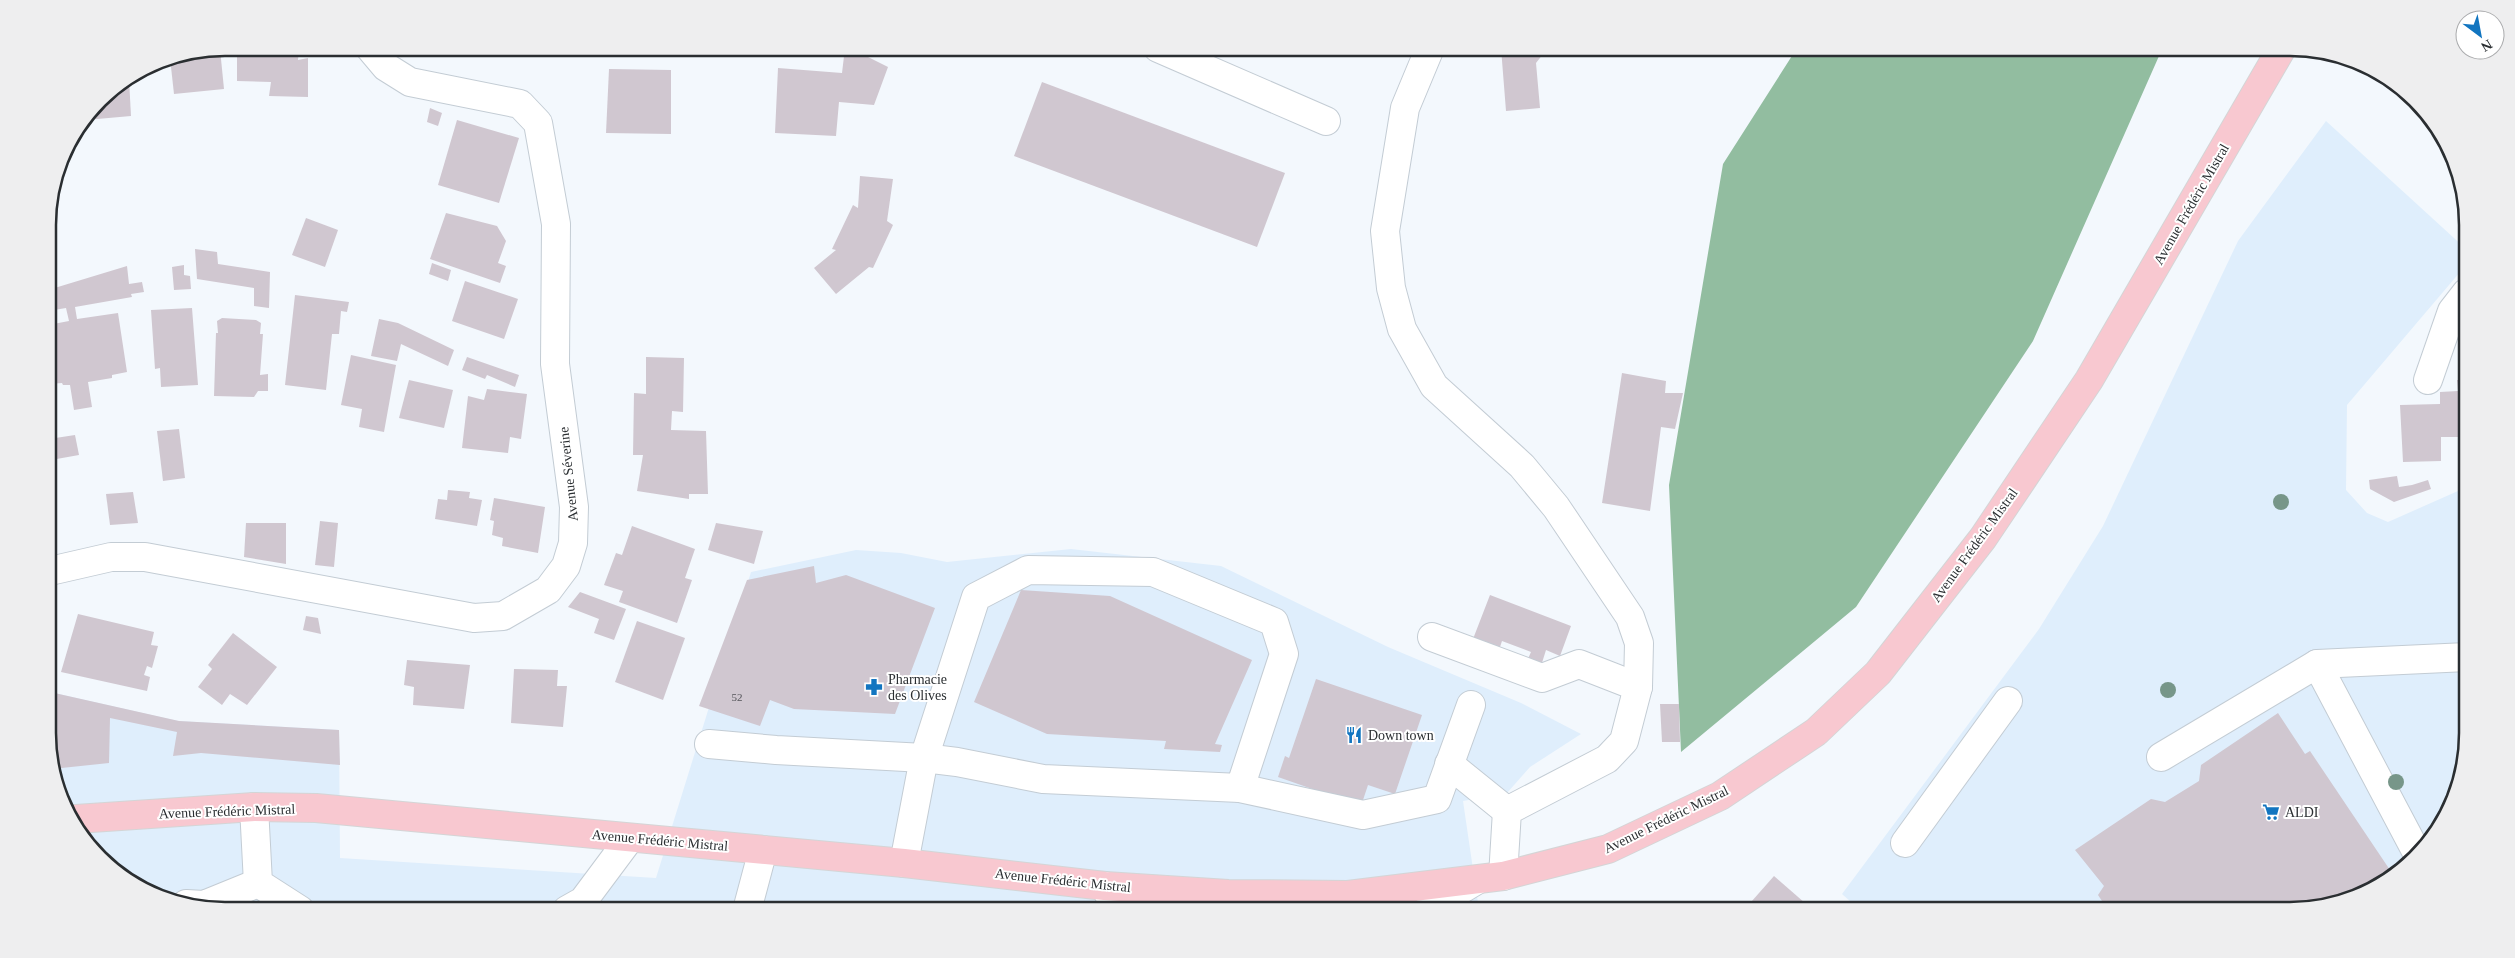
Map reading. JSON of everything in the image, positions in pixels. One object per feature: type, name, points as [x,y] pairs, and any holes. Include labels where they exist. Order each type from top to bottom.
[{"type":"main road","name":"Avenue Frédéric Mistral","points":[[80,819],[254,807],[316,808],[904,863],[1105,886],[1228,894],[1348,896],[1503,876],[1608,849],[1720,796],[1816,732],[1878,673],[1983,538],[2089,380],[2277,56]]},
{"type":"street","name":"Avenue Séverine","points":[[56,570],[111,557],[145,557],[474,618],[503,616],[529,602],[548,590],[566,566],[573,543],[574,507],[554,364],[556,224],[538,123],[520,104],[410,82],[386,67],[377,56]]},
{"type":"street","points":[[1176,56],[1326,121]]},
{"type":"street","points":[[1427,56],[1405,108],[1385,231],[1391,288],[1402,329],[1434,386],[1522,466],[1556,507],[1630,617],[1639,643],[1638,687],[1624,741],[1608,759],[1507,811]]},
{"type":"street","points":[[2428,380],[2452,311],[2459,302]]},
{"type":"street","points":[[904,863],[924,758],[976,597],[1028,570],[1153,572],[1274,622],[1284,654],[1240,788]]},
{"type":"street","points":[[1432,637],[1542,678],[1579,664],[1638,687]]},
{"type":"street","points":[[2161,757],[2317,664],[2402,662],[2459,658]]},
{"type":"street","points":[[2317,664],[2414,847]]},
{"type":"street","points":[[1905,843],[2008,701]]},
{"type":"street","points":[[710,744],[776,750],[924,758],[958,762],[1043,779],[1240,788],[1362,815],[1437,799],[1471,706]]},
{"type":"street","points":[[1449,764],[1507,811]]},
{"type":"street","points":[[254,807],[258,883]]},
{"type":"street","points":[[1503,876],[1507,811]]},
{"type":"street","points":[[582,902],[630,838]]},
{"type":"street","points":[[749,902],[763,850]]},
{"type":"street","points":[[1441,901],[1477,880]]},
{"type":"street","points":[[214,901],[258,883]]},
{"type":"street","points":[[258,883],[288,902]]},
{"type":"street","points":[[1105,886],[1112,902]]},
{"type":"shaded area","points":[[2326,121],[2459,243],[2459,273],[2347,405],[2346,490],[2367,513],[2388,522],[2459,491],[2459,733],[2456,766],[2450,787],[2430,827],[2424,836],[2393,867],[2354,889],[2323,899],[2301,901],[1850,901],[1842,894],[2039,629],[2103,526],[2238,241]]},
{"type":"shaded area","points":[[1071,549],[1221,566],[1388,647],[1521,703],[1581,734],[1530,767],[1507,793],[1463,801],[1478,901],[225,902],[203,900],[171,893],[131,873],[114,860],[85,827],[65,787],[59,766],[56,733],[56,693],[178,721],[339,730],[340,858],[656,878],[751,572],[856,550],[901,553],[947,562]]},
{"type":"green space","points":[[1792,56],[2159,56],[2033,341],[1856,607],[1681,752],[1669,485],[1723,164]]},
{"type":"building","points":[[221,56],[224,89],[174,94],[171,65]]},
{"type":"building","points":[[237,56],[298,56],[298,60],[308,58],[308,97],[269,96],[271,82],[237,81]]},
{"type":"building","points":[[844,56],[866,56],[888,67],[874,105],[839,102],[836,136],[775,133],[778,68],[842,73]]},
{"type":"building","points":[[1502,56],[1541,56],[1536,63],[1540,108],[1506,111]]},
{"type":"building","points":[[609,69],[671,70],[671,134],[606,133]]},
{"type":"building","points":[[1042,82],[1285,173],[1257,247],[1014,156]]},
{"type":"building","points":[[129,86],[131,116],[93,119],[114,98]]},
{"type":"building","points":[[430,108],[442,113],[438,126],[427,122]]},
{"type":"building","points":[[457,120],[519,138],[499,203],[438,185]]},
{"type":"building","points":[[860,176],[893,179],[887,221],[893,225],[873,268],[869,267],[836,294],[814,268],[836,250],[832,249],[853,205],[858,208]]},
{"type":"building","points":[[446,213],[497,226],[506,241],[498,263],[506,266],[500,283],[430,259]]},
{"type":"building","points":[[306,218],[338,230],[325,267],[292,255]]},
{"type":"building","points":[[195,249],[217,252],[218,264],[270,272],[269,308],[254,306],[254,288],[197,279]]},
{"type":"building","points":[[432,263],[451,270],[448,281],[429,274]]},
{"type":"building","points":[[184,265],[184,275],[190,276],[191,289],[174,290],[172,267]]},
{"type":"building","points":[[127,266],[129,284],[142,282],[144,292],[131,294],[132,297],[75,307],[77,319],[118,313],[127,372],[112,375],[112,378],[88,382],[92,407],[74,410],[70,385],[57,383],[57,323],[69,321],[66,308],[57,310],[57,287]]},
{"type":"building","points":[[465,281],[518,299],[504,339],[452,321]]},
{"type":"building","points":[[295,295],[349,302],[347,312],[341,311],[339,334],[332,334],[326,390],[285,385]]},
{"type":"building","points":[[192,308],[198,385],[161,387],[160,368],[155,369],[151,310]]},
{"type":"building","points":[[222,318],[256,320],[261,323],[260,334],[263,334],[260,375],[268,374],[268,391],[258,391],[254,397],[214,396],[217,321]]},
{"type":"building","points":[[379,319],[398,323],[454,350],[448,366],[401,344],[397,361],[371,356]]},
{"type":"building","points":[[351,355],[396,365],[384,432],[359,427],[362,409],[341,405]]},
{"type":"building","points":[[467,357],[519,375],[515,387],[487,375],[485,379],[462,370]]},
{"type":"building","points":[[646,357],[684,358],[683,412],[672,411],[671,430],[706,431],[708,494],[689,494],[689,499],[637,491],[643,455],[633,455],[634,393],[646,394]]},
{"type":"building","points":[[1622,373],[1666,381],[1665,393],[1683,393],[1675,429],[1661,427],[1650,511],[1602,503]]},
{"type":"building","points":[[409,380],[453,390],[444,428],[399,418]]},
{"type":"building","points":[[2457,380],[2459,380],[2459,437],[2441,437],[2441,461],[2403,462],[2400,405],[2440,404],[2440,392],[2458,391]]},
{"type":"building","points":[[487,389],[527,394],[521,439],[510,437],[508,453],[462,448],[468,396],[484,400]]},
{"type":"building","points":[[179,429],[185,478],[163,481],[157,431]]},
{"type":"building","points":[[75,435],[79,455],[57,459],[57,438]]},
{"type":"building","points":[[2397,476],[2399,487],[2428,480],[2431,489],[2394,502],[2370,489],[2369,480]]},
{"type":"building","points":[[448,490],[470,492],[469,498],[482,500],[477,526],[435,519],[438,499],[447,500]]},
{"type":"building","points":[[133,492],[138,523],[110,525],[106,494]]},
{"type":"building","points":[[494,498],[545,507],[538,553],[502,546],[503,538],[492,535],[494,521],[490,520]]},
{"type":"building","points":[[320,521],[338,523],[334,567],[315,565]]},
{"type":"building","points":[[246,523],[286,523],[286,564],[244,557]]},
{"type":"building","points":[[716,523],[763,531],[754,564],[708,550]]},
{"type":"building","points":[[632,526],[695,549],[685,578],[692,580],[677,623],[619,602],[623,591],[604,585],[616,553],[622,555]]},
{"type":"building","points":[[814,566],[816,583],[846,575],[935,608],[895,714],[794,709],[770,700],[760,726],[699,706],[747,580]]},
{"type":"building","points":[[1021,590],[1110,596],[1252,660],[1215,744],[1222,745],[1220,752],[1164,749],[1166,741],[1047,734],[974,702]]},
{"type":"building","points":[[580,592],[626,609],[614,640],[594,633],[599,619],[568,607]]},
{"type":"building","points":[[1490,595],[1571,626],[1560,656],[1546,650],[1541,666],[1527,661],[1531,652],[1502,641],[1499,650],[1473,639]]},
{"type":"building","points":[[78,614],[154,632],[151,645],[158,646],[152,668],[147,666],[144,675],[150,677],[147,691],[61,672]]},
{"type":"building","points":[[306,616],[318,618],[321,634],[303,630]]},
{"type":"building","points":[[637,621],[685,638],[663,700],[615,682]]},
{"type":"building","points":[[233,633],[277,667],[247,705],[230,694],[222,705],[198,687],[212,669],[208,665]]},
{"type":"building","points":[[407,660],[470,665],[464,709],[413,705],[414,687],[404,685]]},
{"type":"building","points":[[514,669],[558,670],[557,686],[567,686],[563,727],[511,723]]},
{"type":"building","points":[[1316,679],[1422,715],[1395,794],[1368,785],[1361,806],[1278,777],[1285,756],[1289,758]]},
{"type":"building","points":[[56,693],[179,721],[339,730],[340,765],[201,753],[173,756],[177,732],[110,718],[109,763],[60,768],[56,733]]},
{"type":"building","points":[[1660,704],[1679,704],[1680,742],[1662,742]]},
{"type":"building","name":"ALDI","points":[[2278,713],[2305,754],[2310,751],[2389,869],[2354,889],[2323,899],[2301,901],[2102,901],[2098,895],[2104,886],[2075,850],[2151,799],[2165,802],[2199,781],[2201,765]]},
{"type":"building","points":[[1774,876],[1803,901],[1752,901]]},
{"type":"place","name":"Pharmacie des Olives","points":[[874,687]]},
{"type":"place","name":"Down town","points":[[1354,735]]},
{"type":"place","name":"ALDI","points":[[2271,812]]}]
